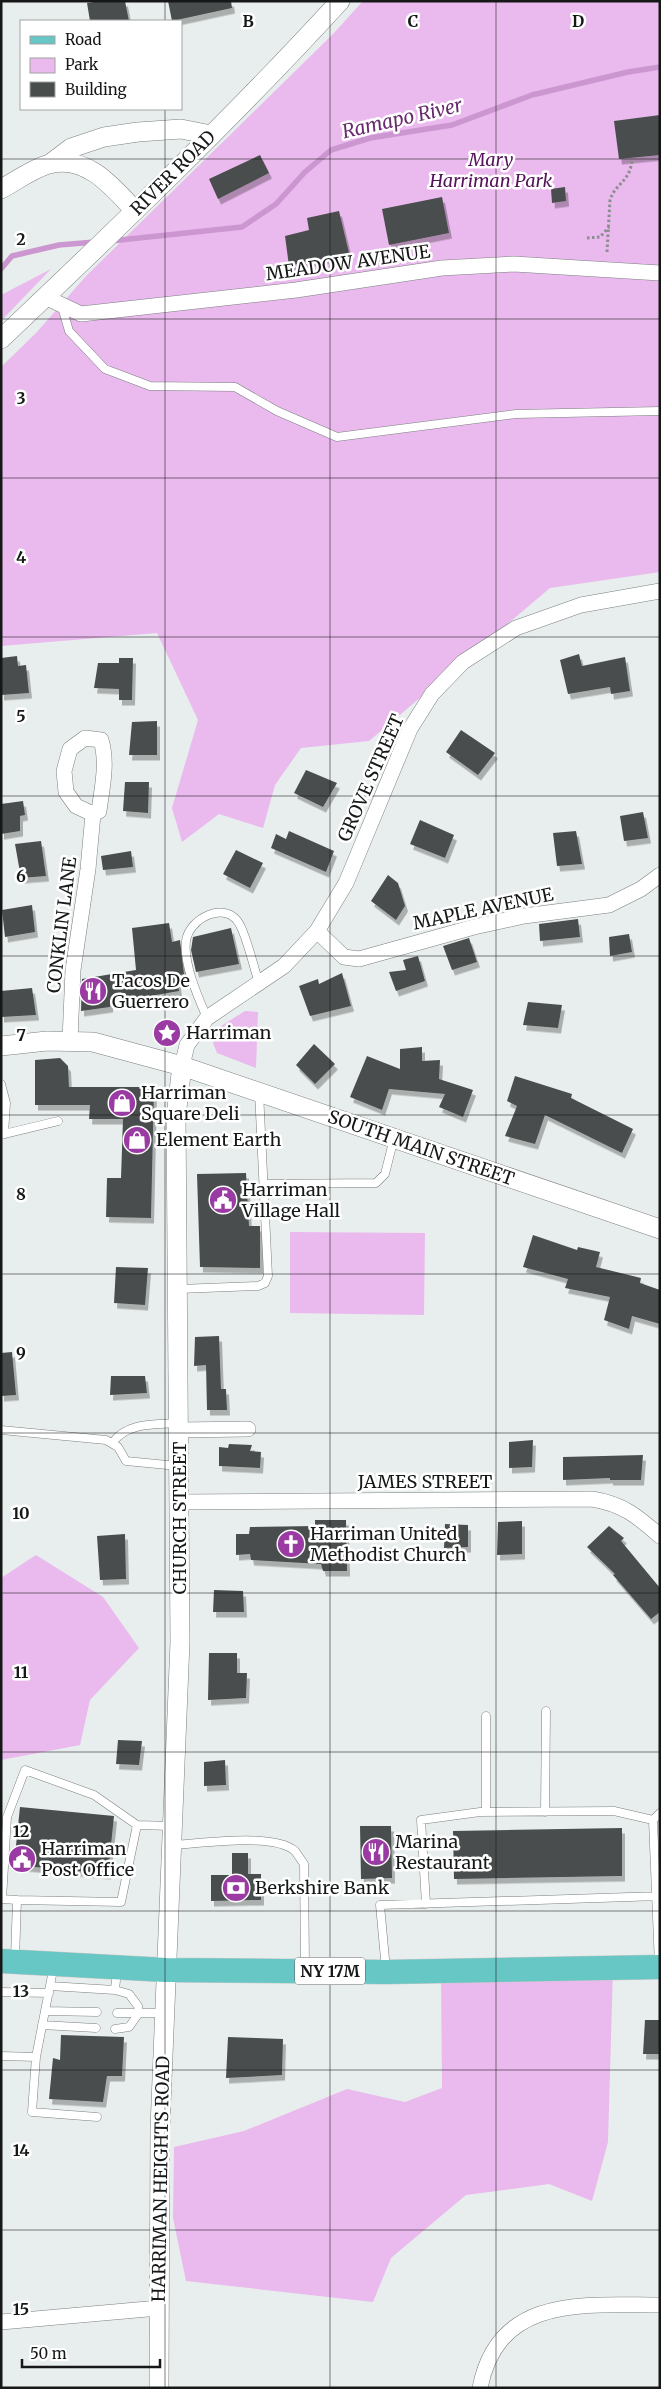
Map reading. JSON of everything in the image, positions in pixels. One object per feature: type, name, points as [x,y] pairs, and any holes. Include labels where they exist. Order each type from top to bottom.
[{"type":"main road","name":"NY 17M","points":[[8,1962],[51,1981],[116,1979],[166,1970],[386,1972],[660,1967]]},
{"type":"street","name":"RIVER ROAD","points":[[1,339],[110,236],[211,135],[340,1]]},
{"type":"street","points":[[1,189],[50,164],[71,148],[104,137],[181,129],[211,135]]},
{"type":"street","points":[[50,164],[74,163],[92,170],[135,211]]},
{"type":"street","name":"MEADOW AVENUE","points":[[45,297],[62,307],[81,314],[296,290],[442,268],[514,264],[660,273]]},
{"type":"street","name":"GROVE STREET","points":[[182,1066],[187,1045],[207,1018],[284,966],[317,932],[346,883],[410,729],[432,694],[463,662],[516,628],[582,605],[660,591]]},
{"type":"street","name":"CONKLIN LANE","points":[[85,738],[101,740],[104,751],[103,782],[99,811],[92,814],[76,806],[66,792],[64,771],[70,748],[85,738]]},
{"type":"street","name":"CONKLIN LANE","points":[[70,1040],[73,970],[88,869],[92,814]]},
{"type":"street","name":"MAPLE AVENUE","points":[[317,932],[344,957],[359,959],[474,927],[524,916],[609,905],[642,889],[660,875]]},
{"type":"street","name":"SOUTH MAIN STREET","points":[[1,1046],[70,1040],[93,1042],[182,1066],[660,1229]]},
{"type":"street","name":"CHURCH STREET","points":[[166,1970],[180,1642],[179,1289],[176,1116],[182,1066]]},
{"type":"street","points":[[180,1427],[248,1429]]},
{"type":"street","name":"JAMES STREET","points":[[180,1502],[592,1499],[622,1506],[660,1536]]},
{"type":"street","name":"HARRIMAN HEIGHTS ROAD","points":[[159,2388],[160,2128],[166,1970]]},
{"type":"street","points":[[480,2388],[486,2368],[499,2341],[522,2320],[553,2309],[577,2305],[660,2305]]},
{"type":"street","points":[[1,2322],[159,2308]]},
{"type":"lane","points":[[62,307],[69,331],[105,369],[150,386],[236,387],[277,411],[337,437],[516,414],[660,411]]},
{"type":"lane","points":[[207,1018],[198,995],[186,942],[188,930],[197,921],[212,914],[223,912],[230,914],[239,923],[259,983]]},
{"type":"lane","points":[[1,1084],[6,1103],[4,1134],[58,1121]]},
{"type":"lane","points":[[179,1289],[258,1286],[265,1283],[268,1276],[259,1092]]},
{"type":"lane","points":[[264,1184],[376,1183],[385,1174],[394,1138]]},
{"type":"lane","points":[[113,1442],[119,1433],[133,1427],[180,1427]]},
{"type":"lane","points":[[1,1430],[113,1442],[126,1461],[180,1466]]},
{"type":"lane","points":[[545,1812],[546,1711]]},
{"type":"lane","points":[[486,1716],[486,1812]]},
{"type":"lane","points":[[137,1825],[121,1902],[2,1899],[7,1817],[25,1770],[94,1795],[137,1825],[172,1826]]},
{"type":"lane","points":[[426,1904],[421,1820],[486,1812],[614,1810],[653,1820]]},
{"type":"lane","points":[[660,1813],[653,1820],[660,1967]]},
{"type":"lane","points":[[172,1845],[264,1840],[280,1844],[294,1851],[304,1864],[305,1971]]},
{"type":"lane","points":[[386,1972],[380,1905],[658,1896]]},
{"type":"lane","points":[[8,1962],[17,1900]]},
{"type":"lane","points":[[115,2029],[129,2027],[139,2013],[138,2006],[116,1979]]},
{"type":"lane","points":[[1,1992],[51,1981],[36,2057],[32,2112],[97,2116]]},
{"type":"lane","points":[[45,2012],[97,2012]]},
{"type":"lane","points":[[117,2013],[164,2013]]},
{"type":"lane","points":[[42,2025],[96,2028]]},
{"type":"lane","points":[[1,2056],[36,2057]]},
{"type":"path","points":[[607,252],[612,193],[626,180],[632,158]]},
{"type":"path","points":[[586,238],[600,237],[609,226]]},
{"type":"green space","name":"Mary Harriman Park","points":[[363,1],[660,1],[660,572],[550,588],[369,741],[301,748],[275,785],[263,828],[219,814],[182,842],[172,808],[198,720],[157,633],[1,646],[1,367],[36,333],[86,276],[332,35]]},
{"type":"green space","points":[[51,269],[1,321],[1,295]]},
{"type":"green space","points":[[245,1011],[258,1012],[256,1068],[217,1053],[213,1043],[221,1026]]},
{"type":"green space","points":[[290,1232],[425,1233],[424,1315],[290,1313]]},
{"type":"green space","points":[[36,1555],[103,1597],[139,1648],[90,1700],[80,1745],[1,1760],[1,1578]]},
{"type":"green space","points":[[613,1968],[608,2142],[592,2201],[549,2184],[466,2195],[391,2258],[373,2302],[186,2281],[173,2218],[174,2147],[244,2131],[347,2089],[405,2102],[442,2088],[441,1971]]},
{"type":"building","points":[[125,1],[129,20],[90,20],[87,3]]},
{"type":"building","points":[[168,1],[231,1],[232,8],[172,20]]},
{"type":"building","points":[[660,115],[660,155],[619,159],[614,121]]},
{"type":"building","points":[[260,155],[269,173],[218,199],[209,179]]},
{"type":"building","points":[[565,187],[566,201],[552,203],[551,189]]},
{"type":"building","points":[[442,197],[449,233],[389,245],[382,209]]},
{"type":"building","points":[[339,211],[349,253],[289,266],[285,236],[309,230],[307,218]]},
{"type":"building","points":[[579,654],[582,666],[625,657],[630,691],[611,694],[610,687],[568,694],[560,660]]},
{"type":"building","points":[[17,656],[18,666],[26,665],[29,693],[1,695],[1,658]]},
{"type":"building","points":[[119,658],[133,658],[132,700],[119,700],[119,689],[94,688],[98,663],[119,663]]},
{"type":"building","points":[[157,721],[157,755],[129,755],[132,722]]},
{"type":"building","points":[[461,730],[495,753],[478,775],[446,752]]},
{"type":"building","points":[[306,770],[337,783],[323,807],[294,793]]},
{"type":"building","points":[[125,782],[149,782],[148,813],[123,811]]},
{"type":"building","points":[[23,801],[25,815],[20,816],[20,831],[1,834],[1,804]]},
{"type":"building","points":[[643,812],[648,838],[624,841],[620,816]]},
{"type":"building","points":[[420,820],[454,835],[445,858],[410,844]]},
{"type":"building","points":[[289,831],[334,851],[326,872],[271,848],[276,834],[286,839]]},
{"type":"building","points":[[576,831],[582,864],[557,866],[553,833]]},
{"type":"building","points":[[41,841],[46,876],[21,878],[15,844]]},
{"type":"building","points":[[236,850],[263,863],[250,888],[223,874]]},
{"type":"building","points":[[131,851],[133,867],[103,870],[101,856]]},
{"type":"building","points":[[388,875],[398,883],[405,906],[396,920],[371,901]]},
{"type":"building","points":[[32,905],[35,932],[5,937],[2,910]]},
{"type":"building","points":[[578,919],[580,937],[540,941],[539,924]]},
{"type":"building","points":[[169,923],[172,942],[180,940],[184,974],[177,976],[179,991],[110,1003],[110,1007],[81,1011],[82,979],[136,970],[132,928]]},
{"type":"building","points":[[231,928],[239,964],[196,972],[191,950],[193,937]]},
{"type":"building","points":[[629,934],[632,952],[610,956],[609,937]]},
{"type":"building","points":[[469,938],[477,962],[452,970],[443,946]]},
{"type":"building","points":[[418,956],[425,981],[396,991],[389,972],[406,970],[403,960]]},
{"type":"building","points":[[342,973],[351,1006],[310,1016],[299,986],[318,979],[319,984]]},
{"type":"building","points":[[32,988],[36,1015],[1,1017],[1,991]]},
{"type":"building","points":[[528,1002],[562,1005],[558,1028],[523,1025]]},
{"type":"building","points":[[314,1044],[335,1064],[315,1084],[296,1065]]},
{"type":"building","points":[[422,1047],[422,1061],[440,1060],[439,1079],[473,1090],[463,1117],[439,1107],[445,1094],[389,1089],[382,1110],[350,1097],[367,1056],[400,1069],[400,1049]]},
{"type":"building","points":[[60,1058],[68,1066],[69,1087],[154,1087],[151,1218],[106,1217],[107,1178],[121,1178],[123,1119],[89,1119],[90,1105],[35,1105],[35,1060]]},
{"type":"building","points":[[515,1076],[572,1094],[571,1098],[633,1129],[622,1153],[545,1115],[535,1144],[505,1136],[517,1106],[507,1101]]},
{"type":"building","name":"Harriman Village Hall","points":[[246,1173],[249,1226],[260,1226],[260,1268],[200,1267],[197,1174]]},
{"type":"building","points":[[533,1235],[577,1250],[578,1247],[600,1252],[596,1267],[641,1278],[640,1283],[660,1290],[660,1324],[632,1316],[629,1329],[604,1320],[610,1297],[565,1288],[568,1279],[523,1267]]},
{"type":"building","points":[[116,1267],[148,1268],[145,1305],[114,1303]]},
{"type":"building","points":[[219,1336],[221,1389],[226,1389],[227,1410],[207,1410],[206,1365],[194,1366],[195,1337]]},
{"type":"building","points":[[12,1352],[16,1395],[1,1396],[1,1353]]},
{"type":"building","points":[[111,1376],[145,1376],[147,1393],[110,1395]]},
{"type":"building","points":[[533,1440],[532,1467],[509,1468],[509,1442]]},
{"type":"building","points":[[229,1444],[252,1445],[250,1451],[261,1452],[260,1468],[219,1466],[219,1447],[228,1448]]},
{"type":"building","points":[[643,1455],[641,1480],[610,1480],[610,1478],[563,1480],[563,1457]]},
{"type":"building","name":"Harriman United Methodist Church","points":[[315,1520],[346,1520],[347,1571],[323,1571],[321,1564],[251,1560],[250,1554],[236,1555],[236,1534],[249,1534],[250,1527],[315,1526]]},
{"type":"building","points":[[522,1521],[522,1554],[497,1555],[498,1522]]},
{"type":"building","points":[[445,1524],[468,1525],[468,1547],[444,1548]]},
{"type":"building","points":[[609,1526],[624,1538],[621,1541],[660,1588],[660,1612],[651,1619],[613,1575],[615,1574],[587,1547]]},
{"type":"building","points":[[125,1534],[126,1579],[100,1580],[97,1536]]},
{"type":"building","points":[[214,1590],[243,1591],[244,1612],[213,1612]]},
{"type":"building","points":[[209,1653],[237,1653],[237,1673],[247,1673],[246,1698],[208,1700]]},
{"type":"building","points":[[118,1740],[142,1741],[139,1765],[116,1764]]},
{"type":"building","points":[[225,1760],[226,1785],[204,1786],[204,1762]]},
{"type":"building","points":[[20,1807],[114,1816],[108,1874],[14,1865]]},
{"type":"building","name":"Marina Restaurant","points":[[360,1826],[391,1826],[392,1878],[361,1879]]},
{"type":"building","points":[[622,1828],[622,1876],[454,1879],[453,1831]]},
{"type":"building","name":"Berkshire Bank","points":[[232,1853],[248,1853],[248,1874],[261,1874],[261,1900],[211,1901],[211,1875],[232,1875]]},
{"type":"building","points":[[645,2020],[660,2020],[660,2054],[643,2054]]},
{"type":"building","points":[[61,2035],[124,2037],[122,2076],[107,2076],[103,2102],[49,2099],[53,2058],[60,2060]]},
{"type":"building","points":[[228,2037],[283,2039],[282,2075],[226,2078]]},
{"type":"waterway","name":"Ramapo River","points":[[111,241],[242,227],[276,204],[305,172],[331,150],[370,138],[452,125],[532,95],[628,72],[660,67]]},
{"type":"waterway","name":"Ramapo River","points":[[1,269],[12,256],[59,245],[95,242]]},
{"type":"place","name":"Tacos De Guerrero","points":[[93,991]]},
{"type":"place","name":"Harriman","points":[[167,1033]]},
{"type":"place","name":"Harriman Square Deli","points":[[122,1103]]},
{"type":"place","name":"Element Earth","points":[[137,1140]]},
{"type":"place","name":"Harriman Village Hall","points":[[223,1200]]},
{"type":"place","name":"Harriman United Methodist Church","points":[[291,1544]]},
{"type":"place","name":"Marina Restaurant","points":[[376,1852]]},
{"type":"place","name":"Harriman Post Office","points":[[22,1859]]},
{"type":"place","name":"Berkshire Bank","points":[[236,1888]]}]
